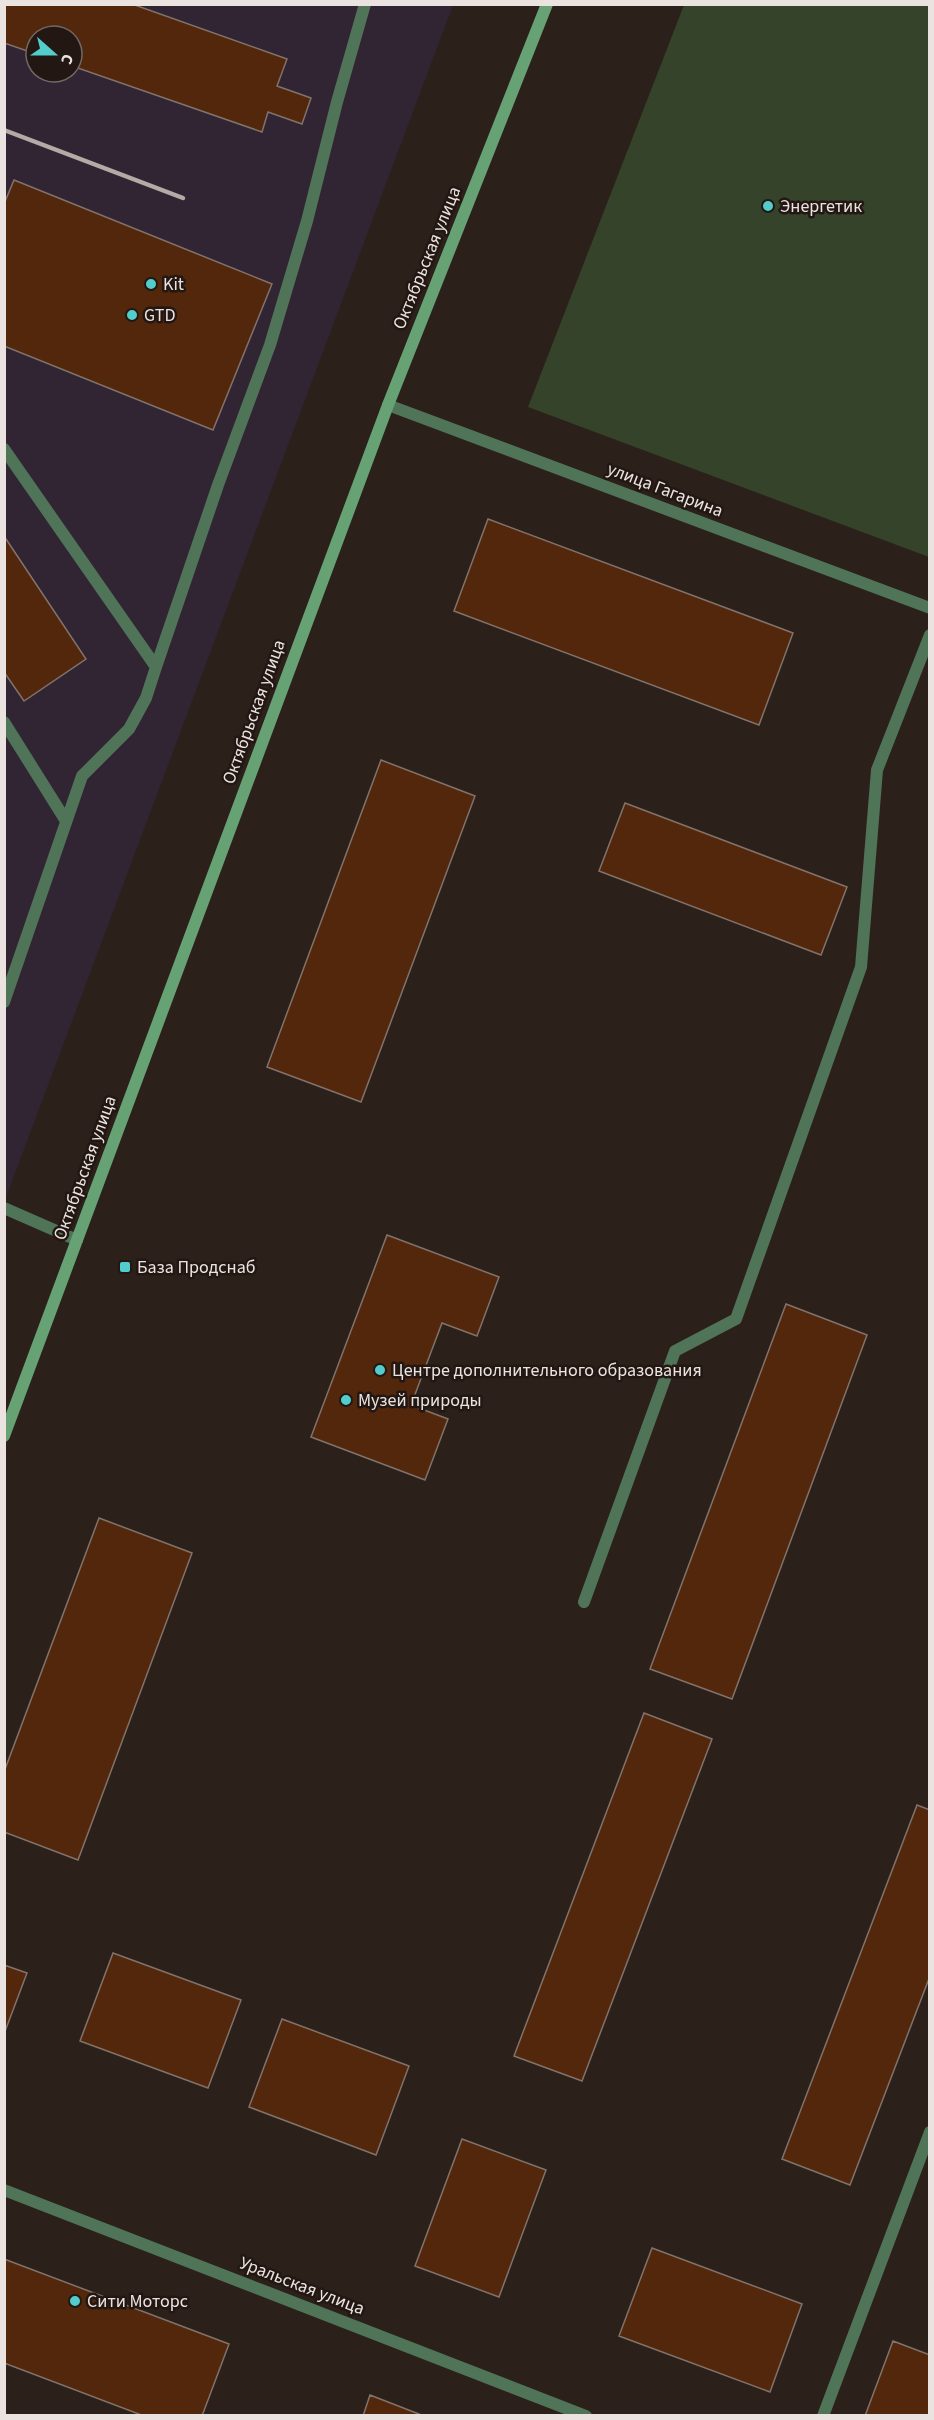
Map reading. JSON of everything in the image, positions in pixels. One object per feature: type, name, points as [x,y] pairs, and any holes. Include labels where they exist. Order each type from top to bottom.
[{"type":"main road","name":"Октябрьская улица","points":[[4,1436],[388,405],[547,4]]},
{"type":"street","points":[[4,1002],[82,777],[129,729],[146,698],[218,484],[270,345],[307,221],[365,4]]},
{"type":"street","name":"улица Гагарина","points":[[388,405],[930,608]]},
{"type":"street","points":[[4,449],[156,667]]},
{"type":"street","points":[[584,1602],[675,1350],[736,1319],[861,967],[878,770],[930,635]]},
{"type":"street","points":[[4,722],[66,821]]},
{"type":"street","points":[[4,1208],[77,1240]]},
{"type":"street","points":[[823,2415],[930,2132]]},
{"type":"street","name":"Уральская улица","points":[[4,2190],[586,2415]]},
{"type":"shaded area","points":[[5,5],[453,5],[5,1200]]},
{"type":"green space","name":"Энергетик","points":[[684,5],[929,5],[929,557],[528,407]]},
{"type":"building","points":[[4,4],[132,4],[287,59],[277,86],[311,98],[302,124],[268,112],[262,132],[84,70],[84,24],[24,24],[24,50],[4,43]]},
{"type":"building","name":"GTD","points":[[14,180],[272,284],[213,430],[4,346],[4,204]]},
{"type":"building","points":[[488,519],[793,633],[759,725],[454,611]]},
{"type":"building","points":[[4,536],[86,659],[24,701],[4,672]]},
{"type":"building","points":[[381,760],[475,796],[361,1102],[267,1067]]},
{"type":"building","points":[[625,803],[847,887],[821,955],[599,871]]},
{"type":"building","name":"Центре дополнительного образования","points":[[387,1235],[499,1277],[477,1336],[442,1323],[411,1405],[448,1419],[425,1480],[311,1437]]},
{"type":"building","points":[[786,1304],[867,1335],[732,1699],[650,1669]]},
{"type":"building","points":[[99,1518],[192,1553],[78,1860],[4,1832],[4,1772]]},
{"type":"building","points":[[644,1713],[712,1739],[582,2081],[514,2056]]},
{"type":"building","points":[[917,1805],[930,1810],[930,1976],[850,2185],[782,2159]]},
{"type":"building","points":[[113,1953],[241,2000],[208,2088],[80,2041]]},
{"type":"building","points":[[4,1965],[27,1973],[4,2034]]},
{"type":"building","points":[[282,2019],[409,2066],[376,2155],[249,2107]]},
{"type":"building","points":[[462,2139],[546,2170],[499,2297],[415,2266]]},
{"type":"building","points":[[652,2248],[802,2304],[770,2392],[619,2336]]},
{"type":"building","points":[[4,2259],[229,2344],[202,2416],[144,2416],[4,2363]]},
{"type":"building","points":[[893,2341],[930,2355],[930,2416],[865,2416]]},
{"type":"building","points":[[370,2395],[424,2416],[363,2416]]},
{"type":"railway","points":[[4,130],[183,198]]},
{"type":"place","name":"Энергетик","points":[[768,206]]},
{"type":"place","name":"Kit","points":[[151,284]]},
{"type":"place","name":"GTD","points":[[132,315]]},
{"type":"place","name":"База Продснаб","points":[[125,1267]]},
{"type":"place","name":"Центре дополнительного образования","points":[[380,1370]]},
{"type":"place","name":"Музей природы","points":[[346,1400]]},
{"type":"place","name":"Сити Моторс","points":[[75,2301]]}]
